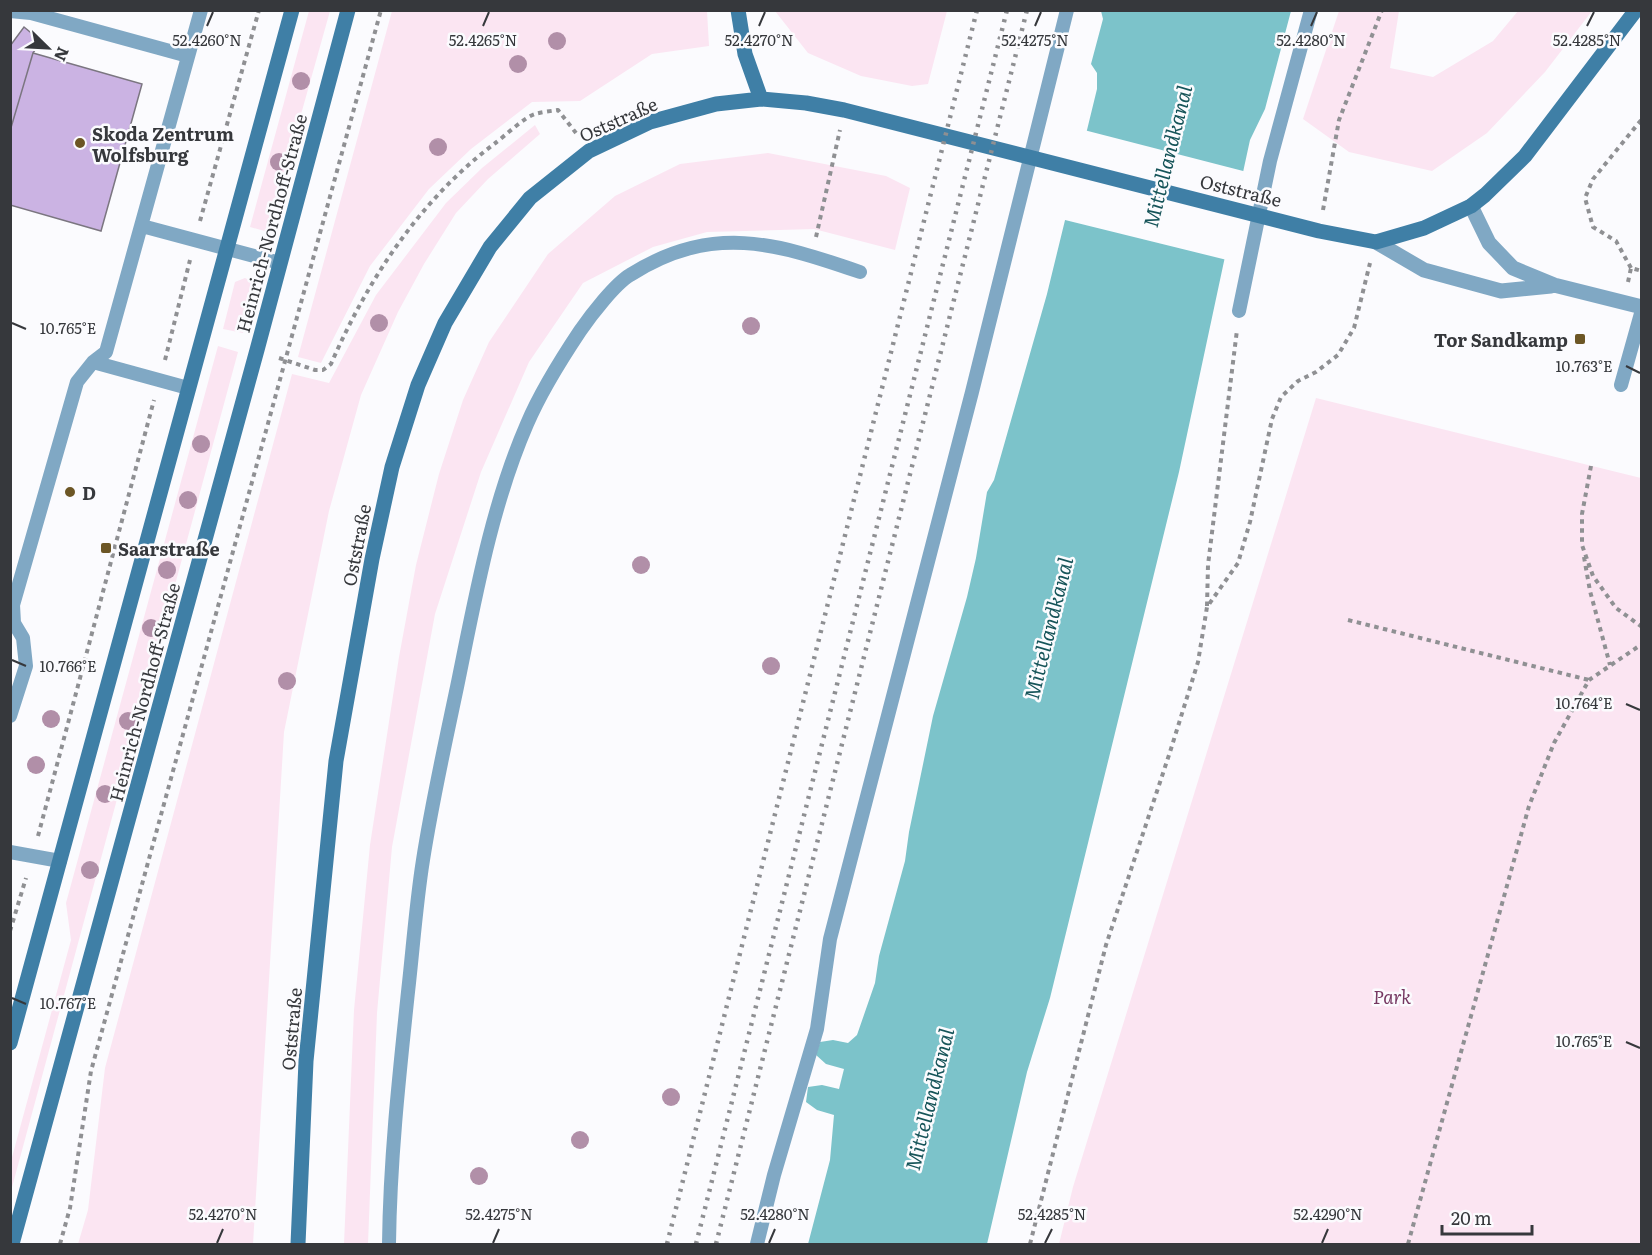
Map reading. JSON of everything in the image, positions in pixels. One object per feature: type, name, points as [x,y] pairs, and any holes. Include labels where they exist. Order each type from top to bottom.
[{"type":"street","name":"Heinrich-Nordhoff-Straße","points":[[10,1043],[292,10]]},
{"type":"street","name":"Heinrich-Nordhoff-Straße","points":[[12,1245],[348,10]]},
{"type":"street","points":[[738,10],[745,54],[760,99]]},
{"type":"street","name":"Oststraße","points":[[298,1245],[306,1061],[336,761],[372,558],[392,467],[418,385],[445,323],[490,247],[530,198],[589,151],[650,122],[717,104],[760,99],[816,105],[901,123],[1319,231],[1376,242],[1424,228],[1471,206],[1485,195],[1525,156],[1636,10]]},
{"type":"street","points":[[1471,206],[1488,243],[1513,268],[1554,285],[1641,308]]},
{"type":"street","points":[[1376,242],[1424,270],[1501,291],[1554,285]]},
{"type":"lane","points":[[10,716],[26,666],[23,638],[14,623],[12,605],[76,382],[93,362],[106,352],[201,10]]},
{"type":"lane","points":[[757,1245],[774,1175],[817,1029],[830,939],[1068,10]]},
{"type":"lane","points":[[1239,311],[1270,161],[1311,10]]},
{"type":"lane","points":[[10,11],[30,13],[188,56]]},
{"type":"lane","points":[[142,226],[280,263]]},
{"type":"lane","points":[[389,1245],[390,1187],[399,1061],[423,863],[433,802],[488,544],[526,424],[552,374],[591,316],[628,276],[681,249],[717,242],[753,243],[812,255],[860,272]]},
{"type":"lane","points":[[1621,385],[1641,308]]},
{"type":"lane","points":[[93,362],[188,388]]},
{"type":"lane","points":[[10,852],[60,861]]},
{"type":"path","points":[[10,931],[160,380],[194,240],[259,10]]},
{"type":"path","points":[[60,1245],[70,1209],[91,1071],[381,10]]},
{"type":"path","points":[[1319,231],[1339,120],[1382,10]]},
{"type":"path","points":[[257,350],[315,370],[323,370],[331,364],[367,291],[397,245],[437,196],[473,160],[534,114],[558,110],[589,151]]},
{"type":"path","points":[[1631,268],[1616,241],[1593,227],[1585,198],[1593,179],[1641,119]]},
{"type":"path","points":[[819,225],[833,159]]},
{"type":"path","points":[[1207,607],[1238,563],[1250,522],[1272,418],[1281,397],[1298,381],[1316,372],[1338,356],[1354,328],[1376,242]]},
{"type":"path","points":[[1029,1245],[1106,945],[1198,662],[1207,607],[1208,565],[1239,311]]},
{"type":"path","points":[[173,326],[203,334]]},
{"type":"path","points":[[1591,466],[1582,514],[1582,545],[1590,591],[1610,665]]},
{"type":"path","points":[[1582,545],[1593,576],[1616,608],[1641,627]]},
{"type":"path","points":[[1348,620],[1589,680]]},
{"type":"path","points":[[1408,1245],[1529,806],[1554,743],[1589,680],[1641,644]]},
{"type":"green space","points":[[309,11],[330,11],[268,232],[250,227]]},
{"type":"green space","points":[[392,11],[707,11],[709,46],[652,54],[580,101],[532,102],[471,149],[429,189],[370,266],[321,363],[298,357]]},
{"type":"green space","points":[[775,11],[947,11],[928,84],[912,86],[861,76],[808,53]]},
{"type":"green space","points":[[1339,11],[1399,11],[1390,68],[1433,77],[1493,41],[1518,11],[1592,11],[1545,72],[1487,133],[1432,171],[1349,152],[1303,119]]},
{"type":"green space","points":[[535,125],[540,134],[488,179],[456,213],[424,264],[398,312],[361,395],[329,511],[284,732],[253,1244],[78,1244],[88,1210],[105,1068],[292,374],[329,383],[376,295],[446,203],[482,168]]},
{"type":"green space","points":[[768,153],[886,176],[910,188],[895,250],[814,229],[707,232],[653,247],[583,283],[529,362],[481,472],[435,614],[392,847],[377,1013],[368,1244],[344,1244],[354,1010],[370,845],[399,657],[416,565],[439,474],[463,400],[489,342],[548,254],[615,196],[680,164]]},
{"type":"green space","points":[[245,278],[255,286],[243,333],[223,329],[235,282]]},
{"type":"green space","points":[[218,346],[238,352],[11,1191],[11,1161],[71,940],[66,903]]},
{"type":"green space","name":"Park","points":[[1316,398],[1641,478],[1641,1244],[1059,1244],[1073,1187]]},
{"type":"water","name":"Mittellandkanal","points":[[1101,11],[1291,11],[1265,109],[1250,140],[1179,472],[1050,998],[1027,1072],[987,1244],[808,1244],[830,1160],[834,1115],[817,1110],[806,1102],[808,1087],[822,1085],[839,1089],[844,1069],[826,1064],[816,1055],[820,1042],[833,1040],[848,1043],[857,1035],[875,983],[879,956],[905,861],[933,716],[976,558],[987,492],[994,480],[1047,294],[1097,89],[1097,73],[1091,64],[1103,19]]},
{"type":"pier","points":[[1084,130],[1247,172],[1227,260],[1061,219]]},
{"type":"building","points":[[24,27],[41,41],[33,53],[10,131],[10,46]]},
{"type":"building","points":[[33,53],[142,84],[101,231],[10,205],[10,131]]},
{"type":"railway","points":[[667,1244],[977,10]]},
{"type":"railway","points":[[696,1244],[1007,10]]},
{"type":"railway","points":[[716,1244],[1027,10]]},
{"type":"place","name":"Skoda Zentrum Wolfsburg","points":[[80,143]]},
{"type":"place","name":"Tor Sandkamp","points":[[1580,339]]},
{"type":"place","name":"D","points":[[70,492]]},
{"type":"place","name":"Saarstraße","points":[[106,548]]}]
